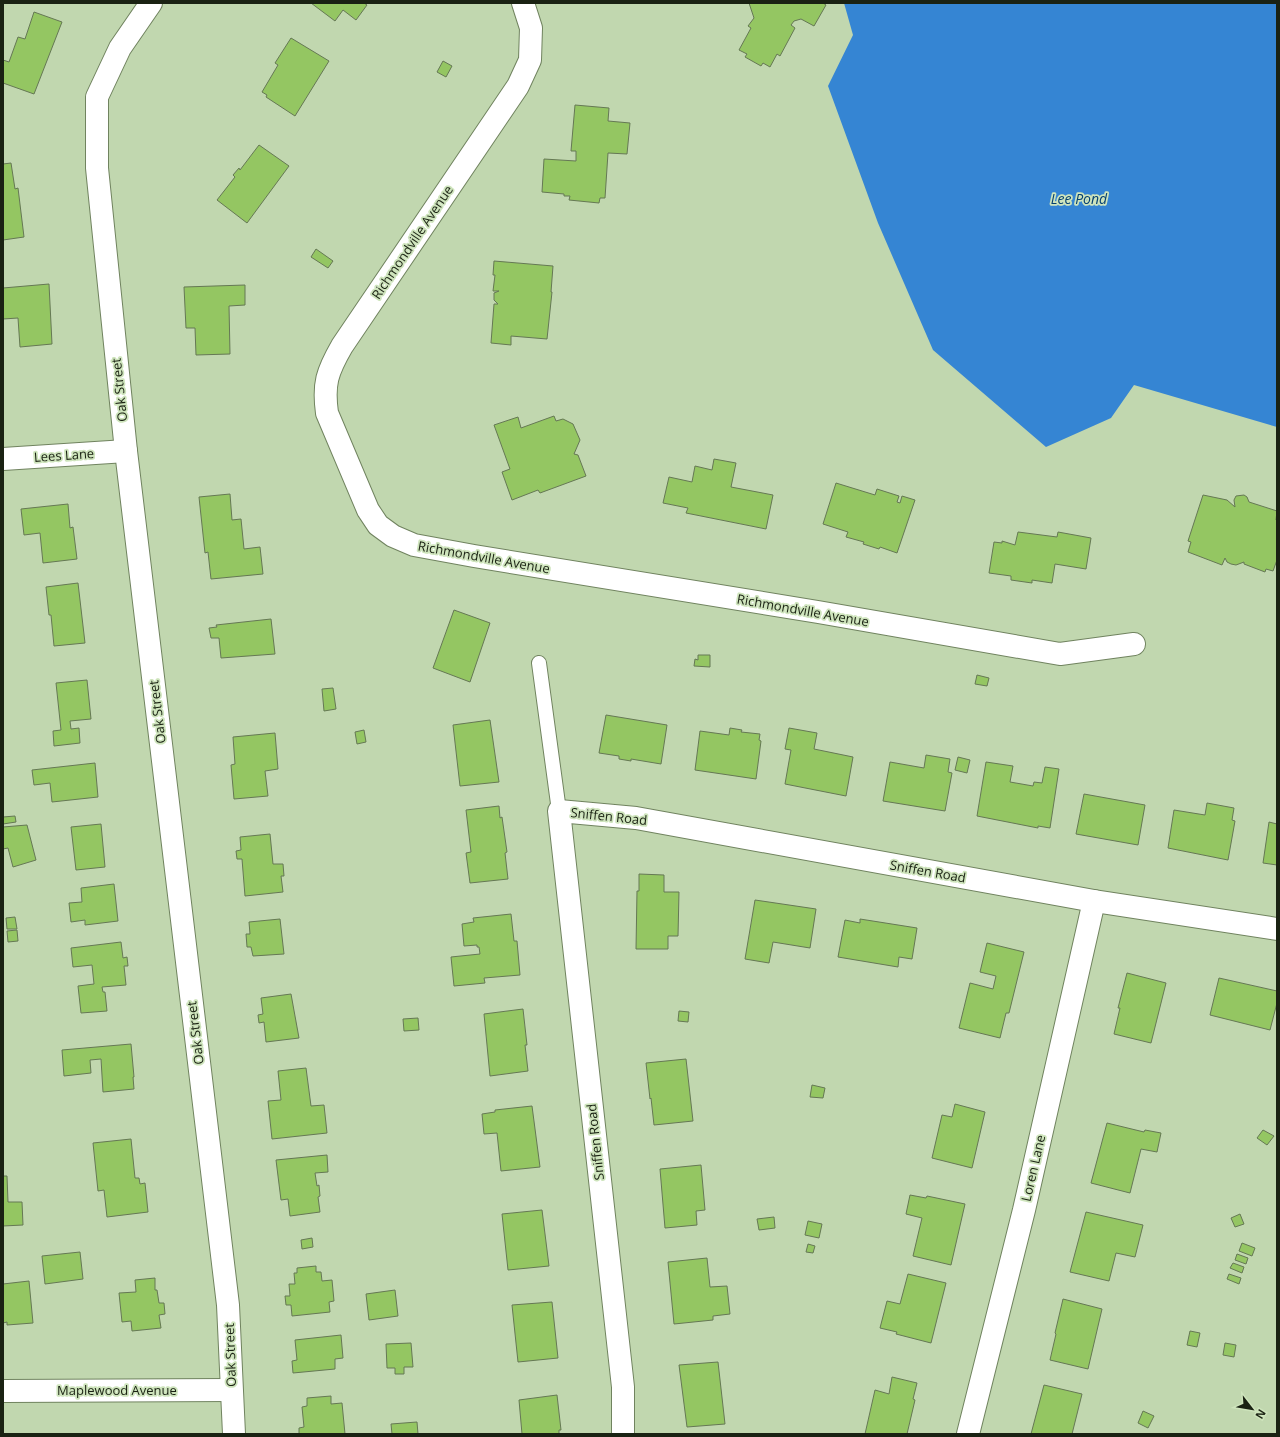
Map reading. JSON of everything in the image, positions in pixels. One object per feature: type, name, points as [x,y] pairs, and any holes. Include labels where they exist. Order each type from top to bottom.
[{"type":"street","name":"Oak Street","points":[[152,3],[120,48],[97,97],[97,168],[126,450],[228,1305],[234,1434]]},
{"type":"street","name":"Richmondville Avenue","points":[[523,3],[530,28],[530,60],[518,86],[342,346],[332,363],[327,377],[325,398],[327,413],[365,504],[378,525],[393,536],[414,545],[825,613],[1060,654],[1134,644]]},
{"type":"street","name":"Lees Lane","points":[[3,459],[126,450]]},
{"type":"street","name":"Sniffen Road","points":[[623,1434],[622,1387],[559,811],[636,818],[1094,901],[1277,929]]},
{"type":"street","name":"Loren Lane","points":[[968,1434],[1024,1210],[1094,901]]},
{"type":"street","name":"Maplewood Avenue","points":[[3,1391],[231,1390]]},
{"type":"lane","points":[[539,663],[559,811]]},
{"type":"water","name":"Lee Pond","points":[[844,3],[1277,3],[1277,427],[1134,385],[1111,418],[1046,447],[933,350],[878,223],[828,86],[853,35]]},
{"type":"building","points":[[311,3],[364,3],[367,5],[356,20],[343,10],[335,21]]},
{"type":"building","points":[[749,3],[823,3],[826,5],[814,26],[801,19],[794,21],[791,25],[795,28],[780,56],[777,54],[770,67],[763,63],[761,66],[745,57],[747,54],[739,50],[751,28],[748,26],[754,18]]},
{"type":"building","points":[[34,12],[62,22],[34,94],[3,83],[3,60],[9,62],[18,37],[25,39]]},
{"type":"building","points":[[291,38],[329,61],[295,116],[266,97],[267,95],[262,92],[278,65],[275,63]]},
{"type":"building","points":[[443,61],[452,66],[446,77],[437,72]]},
{"type":"building","points":[[575,105],[609,108],[608,121],[630,123],[627,154],[608,153],[605,198],[600,198],[599,203],[569,200],[570,196],[564,196],[564,194],[542,192],[544,159],[576,161],[576,151],[571,151]]},
{"type":"building","points":[[259,145],[289,166],[247,223],[217,200],[235,177],[233,175],[239,168],[240,170]]},
{"type":"building","points":[[11,163],[15,189],[18,188],[24,237],[3,240],[3,164]]},
{"type":"building","points":[[316,249],[333,261],[328,268],[311,257]]},
{"type":"building","points":[[494,261],[553,266],[547,339],[511,336],[511,345],[491,343],[494,304],[498,304],[494,300],[494,293],[499,291],[493,291],[495,275],[493,275]]},
{"type":"building","points":[[49,284],[52,344],[20,347],[18,318],[3,319],[3,288]]},
{"type":"building","points":[[245,285],[245,305],[229,306],[230,354],[196,355],[195,328],[186,328],[184,287]]},
{"type":"building","points":[[554,416],[556,421],[563,419],[573,424],[580,440],[574,454],[578,455],[586,476],[540,493],[538,490],[512,500],[502,472],[510,469],[494,425],[518,417],[521,428]]},
{"type":"building","points":[[714,459],[736,463],[731,487],[773,495],[766,529],[686,513],[688,508],[663,503],[669,477],[692,482],[695,466],[712,470]]},
{"type":"building","points":[[836,483],[875,495],[877,489],[899,496],[897,502],[900,503],[902,496],[915,500],[897,553],[880,547],[879,549],[863,544],[864,542],[846,537],[848,532],[823,524]]},
{"type":"building","points":[[230,494],[232,520],[241,519],[244,549],[260,547],[263,574],[211,579],[208,552],[205,553],[199,497]]},
{"type":"building","points":[[1203,495],[1227,500],[1235,507],[1234,500],[1236,496],[1244,495],[1247,497],[1249,502],[1277,511],[1277,560],[1273,571],[1266,569],[1265,572],[1244,564],[1244,562],[1236,565],[1231,564],[1227,562],[1225,558],[1222,565],[1188,552],[1191,542],[1188,541]]},
{"type":"building","points":[[68,504],[70,528],[73,527],[77,559],[43,563],[40,533],[24,535],[21,509]]},
{"type":"building","points":[[1018,532],[1057,537],[1058,532],[1091,538],[1086,569],[1055,564],[1052,583],[1032,580],[1032,583],[1011,580],[1011,576],[989,573],[994,542],[1002,543],[1002,541],[1015,545]]},
{"type":"building","points":[[78,583],[85,643],[54,646],[46,587]]},
{"type":"building","points":[[454,610],[490,623],[470,682],[433,668]]},
{"type":"building","points":[[271,619],[275,654],[221,658],[219,638],[211,638],[209,628],[217,627],[216,625]]},
{"type":"building","points":[[698,655],[710,655],[710,667],[694,666],[695,659],[698,660]]},
{"type":"building","points":[[977,675],[989,678],[987,686],[975,684]]},
{"type":"building","points":[[87,680],[91,719],[70,721],[71,729],[79,728],[80,743],[54,746],[53,731],[61,730],[56,683]]},
{"type":"building","points":[[333,688],[336,709],[324,711],[322,689]]},
{"type":"building","points":[[606,715],[667,725],[661,764],[631,759],[631,761],[619,759],[619,756],[599,753]]},
{"type":"building","points":[[490,720],[499,782],[460,786],[453,725]]},
{"type":"building","points":[[730,728],[742,730],[741,732],[760,734],[759,740],[761,741],[756,779],[695,770],[700,731],[729,735]]},
{"type":"building","points":[[789,728],[817,733],[814,749],[853,757],[846,796],[785,784],[791,750],[785,749]]},
{"type":"building","points":[[364,730],[366,742],[357,744],[355,732]]},
{"type":"building","points":[[275,733],[278,769],[265,771],[268,796],[234,799],[231,765],[235,764],[233,737]]},
{"type":"building","points":[[926,755],[950,759],[948,772],[952,773],[945,811],[883,801],[890,762],[924,768]]},
{"type":"building","points":[[958,757],[970,760],[967,773],[955,770]]},
{"type":"building","points":[[986,762],[1013,766],[1010,782],[1033,786],[1034,782],[1042,783],[1045,767],[1059,769],[1050,828],[1038,826],[1038,828],[977,816]]},
{"type":"building","points":[[95,763],[98,797],[52,802],[50,783],[34,785],[32,770]]},
{"type":"building","points":[[1084,794],[1145,805],[1138,845],[1076,834]]},
{"type":"building","points":[[1207,803],[1234,808],[1232,820],[1235,821],[1228,860],[1168,848],[1174,810],[1205,815]]},
{"type":"building","points":[[499,806],[507,852],[505,853],[508,879],[470,883],[466,853],[471,852],[466,810]]},
{"type":"building","points":[[15,816],[16,822],[3,824],[3,817]]},
{"type":"building","points":[[1269,822],[1277,824],[1277,865],[1263,863]]},
{"type":"building","points":[[101,824],[105,867],[76,870],[71,827]]},
{"type":"building","points":[[27,825],[36,860],[13,867],[8,848],[3,849],[3,827]]},
{"type":"building","points":[[270,834],[273,864],[283,864],[284,876],[281,876],[283,892],[245,896],[242,859],[237,859],[236,851],[241,850],[240,837]]},
{"type":"building","points":[[639,874],[664,875],[664,892],[679,892],[678,936],[668,936],[668,949],[636,949],[637,891],[639,891]]},
{"type":"building","points":[[114,884],[118,921],[85,925],[85,920],[71,922],[69,903],[82,902],[81,888]]},
{"type":"building","points":[[755,900],[816,909],[810,948],[773,942],[769,963],[745,959]]},
{"type":"building","points":[[511,914],[514,941],[517,941],[520,975],[484,978],[485,983],[454,986],[451,957],[480,954],[479,947],[477,947],[477,945],[464,946],[462,924],[474,922],[473,918]]},
{"type":"building","points":[[15,917],[17,929],[7,929],[6,918]]},
{"type":"building","points":[[280,919],[284,954],[253,956],[251,947],[247,947],[246,934],[250,934],[249,922]]},
{"type":"building","points":[[860,919],[917,928],[912,959],[899,957],[898,967],[838,957],[845,920],[860,923]]},
{"type":"building","points":[[17,930],[18,941],[8,942],[7,931]]},
{"type":"building","points":[[121,942],[123,958],[127,957],[128,966],[124,966],[126,985],[102,987],[103,992],[105,992],[107,1011],[81,1013],[78,986],[94,984],[92,965],[73,967],[71,948]]},
{"type":"building","points":[[987,943],[1024,952],[1009,1013],[1006,1013],[1000,1038],[959,1028],[970,983],[993,989],[996,976],[980,972]]},
{"type":"building","points":[[1127,973],[1166,983],[1151,1043],[1114,1034],[1120,1008],[1118,1008]]},
{"type":"building","points":[[1219,978],[1277,991],[1277,1003],[1270,1030],[1210,1015]]},
{"type":"building","points":[[291,994],[299,1038],[266,1042],[264,1022],[259,1023],[258,1015],[263,1014],[261,998]]},
{"type":"building","points":[[523,1009],[528,1071],[490,1076],[484,1014]]},
{"type":"building","points":[[679,1011],[689,1012],[688,1022],[678,1021]]},
{"type":"building","points":[[418,1018],[419,1030],[404,1031],[403,1019]]},
{"type":"building","points":[[131,1044],[134,1089],[103,1092],[101,1059],[90,1060],[91,1073],[64,1076],[62,1050]]},
{"type":"building","points":[[686,1059],[693,1121],[654,1125],[646,1063]]},
{"type":"building","points":[[306,1068],[311,1106],[324,1105],[327,1133],[272,1139],[268,1101],[281,1100],[278,1071]]},
{"type":"building","points":[[812,1085],[825,1088],[823,1098],[810,1097]]},
{"type":"building","points":[[955,1104],[985,1112],[972,1168],[932,1158],[942,1115],[952,1117]]},
{"type":"building","points":[[532,1106],[540,1167],[501,1171],[497,1133],[484,1134],[482,1114],[495,1112],[495,1110]]},
{"type":"building","points":[[1107,1123],[1144,1132],[1145,1130],[1161,1133],[1157,1152],[1141,1149],[1130,1193],[1091,1183]]},
{"type":"building","points":[[1263,1130],[1274,1136],[1267,1145],[1257,1138]]},
{"type":"building","points":[[131,1139],[135,1178],[139,1178],[140,1184],[145,1183],[148,1212],[107,1217],[104,1190],[98,1191],[93,1143]]},
{"type":"building","points":[[327,1155],[328,1172],[315,1173],[317,1186],[319,1185],[320,1196],[318,1197],[320,1212],[290,1216],[288,1199],[281,1200],[276,1160]]},
{"type":"building","points":[[701,1165],[705,1210],[696,1211],[697,1225],[665,1228],[660,1169]]},
{"type":"building","points":[[3,1176],[7,1176],[8,1202],[22,1202],[23,1225],[3,1226]]},
{"type":"building","points":[[910,1195],[926,1198],[927,1196],[965,1204],[951,1265],[913,1256],[922,1218],[906,1214]]},
{"type":"building","points":[[542,1210],[549,1266],[508,1270],[502,1214]]},
{"type":"building","points":[[1086,1212],[1143,1225],[1135,1257],[1116,1253],[1109,1281],[1070,1272]]},
{"type":"building","points":[[1240,1214],[1244,1224],[1235,1227],[1231,1218]]},
{"type":"building","points":[[774,1217],[775,1228],[759,1230],[757,1219]]},
{"type":"building","points":[[808,1221],[822,1224],[819,1238],[805,1235]]},
{"type":"building","points":[[312,1238],[313,1247],[302,1249],[301,1240]]},
{"type":"building","points":[[1242,1243],[1255,1248],[1252,1256],[1239,1251]]},
{"type":"building","points":[[808,1244],[815,1246],[813,1253],[806,1252]]},
{"type":"building","points":[[80,1252],[83,1279],[45,1284],[42,1256]]},
{"type":"building","points":[[1237,1254],[1248,1258],[1246,1264],[1235,1260]]},
{"type":"building","points":[[707,1258],[710,1287],[727,1286],[730,1314],[713,1316],[713,1320],[674,1324],[668,1262]]},
{"type":"building","points":[[1233,1263],[1244,1267],[1242,1273],[1230,1268]]},
{"type":"building","points":[[316,1266],[316,1272],[321,1272],[322,1281],[332,1280],[334,1301],[329,1302],[330,1312],[292,1316],[291,1305],[286,1305],[285,1296],[290,1296],[289,1284],[295,1284],[294,1273],[297,1273],[297,1268]]},
{"type":"building","points":[[908,1274],[946,1283],[931,1343],[896,1334],[897,1332],[880,1328],[887,1301],[900,1304]]},
{"type":"building","points":[[1229,1274],[1241,1278],[1239,1284],[1227,1279]]},
{"type":"building","points":[[155,1278],[155,1290],[157,1290],[159,1303],[164,1303],[165,1314],[159,1315],[161,1328],[132,1331],[131,1321],[122,1322],[119,1293],[136,1292],[135,1280]]},
{"type":"building","points":[[29,1281],[33,1323],[7,1325],[7,1322],[3,1323],[3,1284]]},
{"type":"building","points":[[395,1290],[398,1316],[369,1320],[366,1294]]},
{"type":"building","points":[[1063,1299],[1102,1309],[1088,1369],[1050,1360]]},
{"type":"building","points":[[552,1302],[558,1358],[518,1362],[512,1305]]},
{"type":"building","points":[[1190,1331],[1200,1333],[1197,1347],[1187,1345]]},
{"type":"building","points":[[341,1335],[343,1358],[335,1359],[335,1369],[293,1373],[292,1361],[297,1360],[295,1340]]},
{"type":"building","points":[[411,1343],[413,1367],[404,1367],[404,1374],[395,1374],[395,1368],[387,1368],[386,1344]]},
{"type":"building","points":[[1225,1343],[1236,1345],[1234,1357],[1223,1355]]},
{"type":"building","points":[[718,1362],[725,1424],[687,1427],[679,1365]]},
{"type":"building","points":[[892,1377],[917,1383],[913,1399],[915,1400],[907,1434],[865,1434],[875,1390],[889,1394]]},
{"type":"building","points":[[1044,1385],[1082,1394],[1072,1434],[1031,1434]]},
{"type":"building","points":[[557,1395],[561,1430],[559,1430],[559,1434],[522,1434],[519,1400]]},
{"type":"building","points":[[331,1396],[331,1404],[342,1403],[345,1434],[299,1434],[299,1428],[304,1427],[302,1407],[307,1406],[307,1398]]},
{"type":"building","points":[[1143,1411],[1154,1416],[1148,1428],[1138,1423]]},
{"type":"building","points":[[417,1422],[418,1434],[392,1434],[391,1424]]}]
